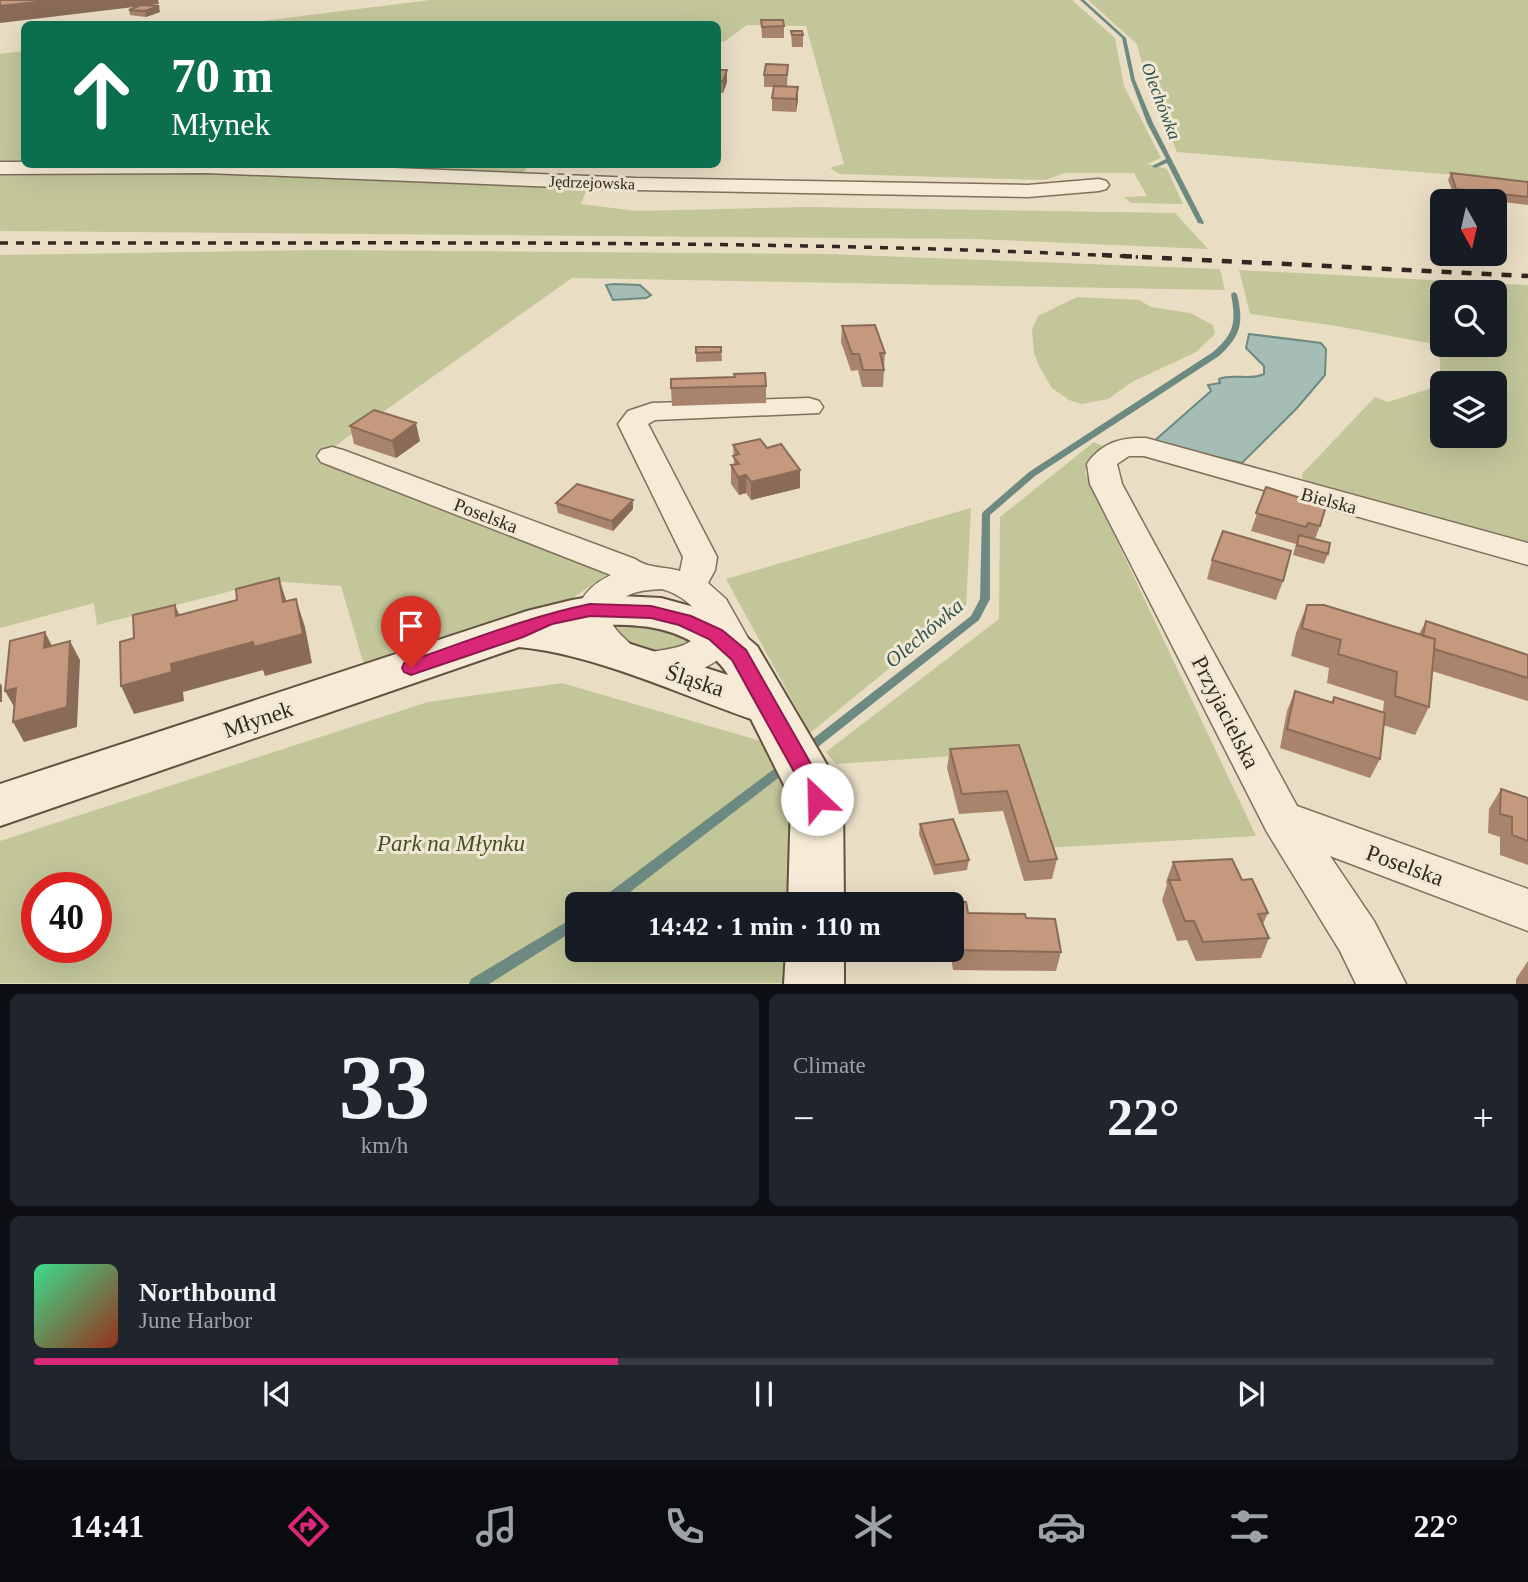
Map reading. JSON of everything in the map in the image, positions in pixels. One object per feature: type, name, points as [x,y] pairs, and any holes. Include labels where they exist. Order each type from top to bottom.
[{"type":"street","name":"Jędrzejowska","points":[[0,168],[21,168]]},
{"type":"street","name":"Jędrzejowska","points":[[231,168],[571,182],[1028,191],[1100,185]]},
{"type":"street","points":[[571,182],[581,168]]},
{"type":"street","points":[[689,585],[698,570],[700,557],[633,424],[638,417],[652,412],[809,407]]},
{"type":"street","name":"Bielska","points":[[1129,447],[1146,447],[1528,554]]},
{"type":"street","name":"Przyjacielska","points":[[1129,447],[1105,457],[1102,464],[1104,479],[1282,819],[1357,936],[1382,984]]},
{"type":"street","name":"Poselska","points":[[332,456],[623,567],[638,578]]},
{"type":"street","points":[[638,578],[666,578],[689,585],[709,601],[727,640],[678,663],[637,661],[604,646],[592,631],[590,610],[599,597],[613,586],[638,578]]},
{"type":"street","points":[[590,610],[651,612],[684,620],[727,640]]},
{"type":"street","name":"Młynek","points":[[0,805],[548,619],[590,610]]},
{"type":"street","name":"Młynek","points":[[516,632],[544,634],[637,661]]},
{"type":"street","name":"Śląska","points":[[727,640],[812,785],[818,812],[816,892]]},
{"type":"street","name":"Śląska","points":[[637,661],[767,706]]},
{"type":"street","name":"Poselska","points":[[1282,819],[1528,911]]},
{"type":"street","points":[[814,984],[815,962]]},
{"type":"green space","points":[[431,0],[1072,0],[1115,38],[1124,86],[1161,158],[1147,164],[1167,169],[1183,204],[1131,203],[1124,197],[1147,196],[1134,173],[1064,173],[1046,180],[840,174],[830,168],[844,164],[806,26],[747,25],[721,42],[721,21],[261,21]]},
{"type":"green space","points":[[1088,0],[1528,0],[1528,181],[1177,152],[1145,75],[1137,44]]},
{"type":"green space","points":[[21,51],[21,168],[527,168],[512,186],[587,188],[581,204],[636,211],[809,207],[1175,213],[1208,249],[976,239],[0,231],[0,54]]},
{"type":"green space","points":[[322,250],[827,254],[1220,269],[1225,290],[572,278],[318,458],[430,500],[607,574],[566,603],[364,665],[341,586],[271,581],[97,625],[94,603],[0,628],[0,255]]},
{"type":"green space","points":[[1239,270],[1432,280],[1430,343],[1337,326],[1250,314]]},
{"type":"green space","points":[[1507,284],[1528,285],[1528,549],[1315,493],[1303,481],[1302,474],[1375,397],[1388,402],[1430,389],[1430,448],[1507,448],[1507,371],[1440,371],[1440,357],[1507,357]]},
{"type":"green space","points":[[1077,297],[1139,300],[1151,307],[1190,313],[1213,325],[1215,334],[1196,352],[1132,382],[1108,399],[1081,404],[1069,400],[1052,388],[1034,353],[1032,330],[1038,316]]},
{"type":"green space","points":[[1094,442],[1102,446],[1088,463],[1085,473],[1256,836],[1043,848],[1012,752],[836,764],[826,752],[999,619],[1000,517]]},
{"type":"green space","points":[[971,508],[966,606],[810,733],[726,579]]},
{"type":"green space","points":[[620,618],[699,639],[670,654],[618,639],[607,628]]},
{"type":"green space","name":"Park na Młynku","points":[[562,683],[771,744],[796,795],[792,892],[565,892],[565,962],[788,962],[787,983],[0,983],[0,841],[428,702]]},
{"type":"water","points":[[606,285],[640,285],[651,295],[646,298],[613,300]]},
{"type":"water","points":[[1249,334],[1321,343],[1326,349],[1325,375],[1297,408],[1242,463],[1153,442],[1211,391],[1208,385],[1220,383],[1219,379],[1225,377],[1253,377],[1264,374],[1264,366],[1246,348]]},
{"type":"building","points":[[0,0],[56,0],[0,6]]},
{"type":"building","points":[[141,5],[159,6],[145,11],[129,10]]},
{"type":"building","points":[[761,20],[783,20],[784,26],[762,27]]},
{"type":"building","points":[[791,31],[802,31],[803,35],[792,35]]},
{"type":"building","points":[[766,64],[788,65],[787,75],[764,75]]},
{"type":"building","points":[[721,70],[727,70],[723,81]]},
{"type":"building","points":[[774,86],[798,87],[796,99],[772,98]]},
{"type":"building","points":[[1451,173],[1528,182],[1528,197],[1507,195],[1507,189],[1456,189]]},
{"type":"building","points":[[875,325],[885,353],[880,353],[884,370],[863,370],[859,354],[852,354],[842,326]]},
{"type":"building","points":[[696,347],[721,347],[721,352],[696,353]]},
{"type":"building","points":[[765,373],[766,386],[671,388],[671,379]]},
{"type":"building","points":[[374,410],[416,423],[392,441],[350,426]]},
{"type":"building","points":[[760,439],[767,448],[781,444],[800,470],[751,482],[746,475],[738,477],[731,465],[739,464],[733,456],[739,454],[733,445]]},
{"type":"building","points":[[577,484],[633,500],[612,521],[556,503]]},
{"type":"building","points":[[1266,487],[1326,506],[1320,526],[1308,523],[1306,527],[1256,513]]},
{"type":"building","points":[[1223,531],[1291,551],[1283,581],[1212,560]]},
{"type":"building","points":[[1299,535],[1330,543],[1328,554],[1297,545]]},
{"type":"building","points":[[279,578],[283,602],[296,599],[303,634],[254,647],[253,642],[171,664],[172,672],[121,686],[120,642],[134,638],[133,615],[175,605],[176,616],[237,600],[236,589]]},
{"type":"building","points":[[1307,605],[1324,605],[1435,639],[1429,707],[1395,696],[1397,672],[1338,654],[1341,640],[1302,628]]},
{"type":"building","points":[[1426,621],[1528,655],[1528,678],[1434,649],[1435,639],[1423,636]]},
{"type":"building","points":[[45,632],[44,648],[70,641],[67,707],[13,722],[16,688],[5,691],[10,641]]},
{"type":"building","points":[[1295,691],[1333,703],[1334,697],[1385,713],[1380,759],[1287,729]]},
{"type":"building","points":[[1019,745],[1057,859],[1029,862],[1007,791],[962,794],[950,749]]},
{"type":"building","points":[[1501,789],[1528,798],[1528,841],[1512,835],[1512,817],[1500,814]]},
{"type":"building","points":[[953,819],[969,860],[935,865],[920,824]]},
{"type":"building","points":[[1232,859],[1242,880],[1252,879],[1268,913],[1258,914],[1269,938],[1203,942],[1194,921],[1185,921],[1169,880],[1180,880],[1173,862]]},
{"type":"building","points":[[964,902],[968,913],[1025,914],[1026,918],[1055,919],[1061,952],[964,950]]},
{"type":"waterway","name":"Olechówka","points":[[1082,0],[1124,38],[1133,80],[1169,160]]},
{"type":"waterway","points":[[1155,166],[1169,160]]},
{"type":"waterway","name":"Olechówka","points":[[1169,160],[1201,223]]},
{"type":"waterway","name":"Olechówka","points":[[805,751],[975,618],[985,599],[986,514],[1032,474],[1216,354],[1237,328],[1238,313],[1234,294]]},
{"type":"waterway","name":"Olechówka","points":[[620,892],[786,766]]},
{"type":"waterway","name":"Olechówka","points":[[476,984],[565,929]]},
{"type":"railway","points":[[0,243],[711,244],[1138,257]]},
{"type":"railway","points":[[1102,255],[1528,276]]},
{"type":"route","points":[[411,668],[548,619],[590,610],[651,612],[684,620],[716,635],[739,655],[812,785],[817,799]]}]
